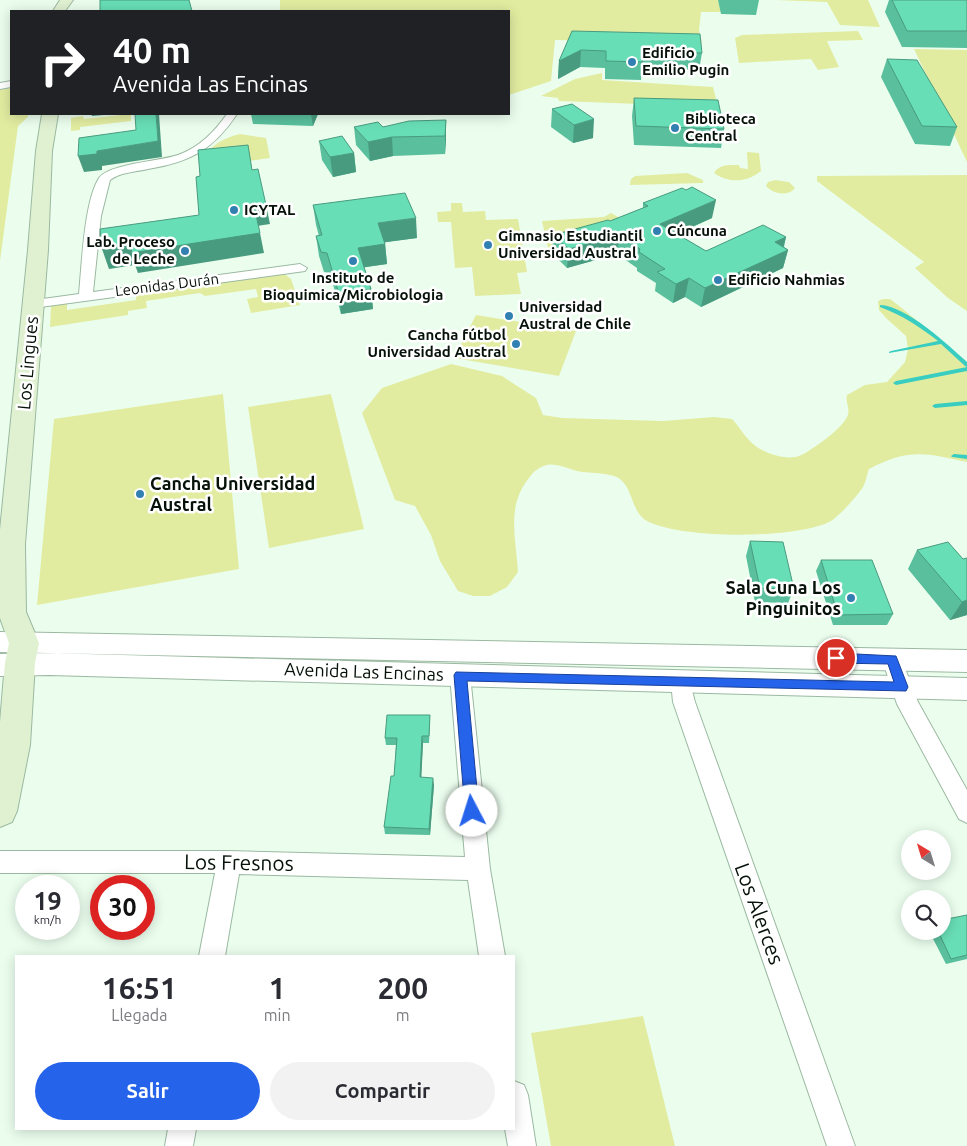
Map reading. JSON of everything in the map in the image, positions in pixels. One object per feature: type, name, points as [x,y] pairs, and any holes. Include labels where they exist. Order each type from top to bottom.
[{"type":"main road","name":"Los Lingues","points":[[0,811],[14,745],[12,544],[44,151],[50,115]]},
{"type":"street","points":[[86,296],[99,195],[105,178],[110,174],[186,158],[220,133],[231,115]]},
{"type":"street","name":"Leonidas Durán","points":[[33,304],[300,268]]},
{"type":"street","name":"Avenida Las Encinas","points":[[14,650],[466,667],[681,681],[967,689]]},
{"type":"street","points":[[892,659],[908,704],[967,812]]},
{"type":"street","name":"Avenida Las Encinas","points":[[466,667],[892,659],[967,661]]},
{"type":"street","points":[[466,667],[478,869],[492,955]]},
{"type":"street","name":"Los Alerces","points":[[681,681],[684,702],[841,1146]]},
{"type":"street","name":"Los Fresnos","points":[[0,862],[229,862],[478,869]]},
{"type":"street","points":[[212,955],[229,862]]},
{"type":"street","points":[[515,1101],[522,1146]]},
{"type":"street","points":[[179,1146],[182,1130]]},
{"type":"green space","points":[[280,0],[718,0],[721,12],[701,12],[699,30],[702,43],[555,40],[551,81],[510,95],[510,10],[280,10]]},
{"type":"green space","points":[[775,0],[868,0],[880,27],[840,25],[827,2]]},
{"type":"green space","points":[[858,31],[863,40],[827,41],[839,67],[818,70],[811,59],[739,63],[735,38],[742,35]]},
{"type":"green space","points":[[914,49],[967,50],[967,162]]},
{"type":"green space","points":[[602,73],[602,80],[713,87],[718,107],[559,101],[558,98],[541,96],[575,79]]},
{"type":"green space","points":[[10,88],[10,115],[28,115],[28,117],[18,126],[0,261],[0,90]]},
{"type":"green space","points":[[131,115],[131,121],[80,127],[80,130],[71,131],[71,118],[83,116],[84,119]]},
{"type":"green space","points":[[240,134],[266,138],[270,158],[202,168],[206,155],[215,145],[227,138]]},
{"type":"green space","points":[[747,152],[759,153],[761,171],[756,175],[750,178],[732,180],[720,177],[714,173],[719,168],[728,165],[739,165],[740,168],[748,169]]},
{"type":"green space","points":[[687,173],[703,180],[703,183],[630,185],[631,179],[635,176]]},
{"type":"green space","points":[[967,175],[967,311],[948,298],[915,268],[924,262],[817,181],[817,176]]},
{"type":"green space","points":[[775,180],[789,182],[795,188],[789,193],[776,193],[766,186],[768,182]]},
{"type":"green space","name":"Gimnasio Estudiantil Universidad Austral","points":[[451,203],[462,203],[463,212],[485,211],[486,220],[518,219],[527,272],[517,273],[521,294],[475,296],[472,267],[455,268],[451,222],[438,222],[437,212],[451,211]]},
{"type":"green space","points":[[611,213],[622,219],[556,249],[548,248],[542,221],[604,217]]},
{"type":"green space","points":[[282,272],[291,279],[300,305],[251,313],[247,299],[258,297],[256,289],[205,296],[200,293],[146,301],[147,308],[128,311],[128,315],[50,327],[51,306],[67,304],[67,310],[136,300],[136,295]]},
{"type":"green space","points":[[890,299],[898,305],[967,362],[967,462],[940,456],[917,454],[883,462],[869,469],[863,487],[837,516],[829,522],[813,528],[791,532],[739,535],[687,532],[666,528],[643,518],[636,508],[628,489],[620,479],[606,474],[547,465],[535,471],[522,489],[517,500],[514,523],[518,572],[507,587],[490,596],[473,596],[458,591],[440,561],[431,535],[415,506],[395,500],[362,413],[382,388],[451,364],[502,376],[536,398],[543,415],[562,418],[663,421],[714,417],[732,419],[753,444],[765,452],[786,457],[799,456],[824,440],[845,421],[848,411],[847,395],[865,385],[887,382],[905,362],[908,349],[906,336],[879,310],[878,301]]},
{"type":"green space","name":"Cancha fútbol Universidad Austral","points":[[476,315],[576,331],[559,376],[454,358]]},
{"type":"green space","name":"Cancha Universidad Austral","points":[[223,394],[239,569],[37,605],[54,419]]},
{"type":"green space","points":[[331,394],[364,529],[269,548],[248,407]]},
{"type":"green space","points":[[643,1016],[675,1146],[551,1146],[531,1033]]},
{"type":"building","points":[[100,0],[189,0],[192,10],[100,10]]},
{"type":"building","points":[[892,0],[967,0],[967,31],[907,31]]},
{"type":"building","points":[[572,31],[700,34],[702,53],[642,52],[643,62],[606,61],[606,51],[581,50],[559,61]]},
{"type":"building","points":[[887,59],[917,60],[957,127],[922,126]]},
{"type":"building","points":[[634,98],[718,100],[724,129],[636,126]]},
{"type":"building","points":[[572,104],[594,119],[574,125],[552,109]]},
{"type":"building","points":[[135,115],[156,115],[158,141],[97,151],[97,154],[78,156],[79,138],[136,130]]},
{"type":"building","points":[[446,120],[445,136],[392,137],[368,142],[354,127],[378,122],[383,127],[409,121]]},
{"type":"building","points":[[342,136],[354,153],[330,157],[319,141]]},
{"type":"building","points":[[248,145],[252,170],[258,169],[266,205],[254,206],[260,233],[131,253],[132,245],[102,249],[100,229],[199,215],[196,177],[200,176],[198,150]]},
{"type":"building","points":[[692,187],[716,200],[660,224],[706,251],[763,225],[786,237],[775,242],[788,250],[705,288],[689,278],[676,284],[657,272],[665,269],[639,252],[640,249],[619,235],[569,249],[553,235],[610,221],[648,206],[643,203],[682,188],[686,190]]},
{"type":"building","points":[[405,193],[416,218],[378,223],[385,244],[358,248],[371,289],[339,294],[327,253],[321,252],[316,236],[322,235],[313,205]]},
{"type":"building","points":[[750,541],[783,542],[794,589],[760,588]]},
{"type":"building","points":[[948,542],[963,559],[967,558],[967,600],[962,602],[917,550]]},
{"type":"building","name":"Sala Cuna Los Pinguinitos","points":[[821,560],[872,560],[893,614],[838,615]]},
{"type":"building","points":[[387,715],[430,715],[429,736],[422,736],[420,777],[433,778],[429,829],[384,827],[391,776],[394,776],[397,738],[385,738]]},
{"type":"building","points":[[967,915],[967,955],[951,959],[942,940],[951,940],[951,918]]},
{"type":"waterway","points":[[882,306],[906,316],[941,342]]},
{"type":"waterway","points":[[891,352],[941,342]]},
{"type":"waterway","points":[[941,342],[967,365]]},
{"type":"waterway","points":[[896,383],[967,369]]},
{"type":"waterway","points":[[935,406],[967,403]]},
{"type":"waterway","points":[[954,456],[967,457]]},
{"type":"place","name":"Edificio Emilio Pugin","points":[[632,62]]},
{"type":"place","name":"Biblioteca Central","points":[[675,128]]},
{"type":"place","name":"ICYTAL","points":[[234,210]]},
{"type":"place","name":"Cúncuna","points":[[657,231]]},
{"type":"place","name":"Gimnasio Estudiantil Universidad Austral","points":[[488,245]]},
{"type":"place","name":"Lab. Proceso de Leche","points":[[185,251]]},
{"type":"place","name":"Instituto de Bioquimica/Microbiologia","points":[[353,261]]},
{"type":"place","name":"Edificio Nahmias","points":[[718,280]]},
{"type":"place","name":"Universidad Austral de Chile","points":[[509,316]]},
{"type":"place","name":"Cancha fútbol Universidad Austral","points":[[516,344]]},
{"type":"place","name":"Cancha Universidad Austral","points":[[140,494]]},
{"type":"place","name":"Sala Cuna Los Pinguinitos","points":[[851,598]]},
{"type":"route","points":[[472,811],[460,675],[902,687],[892,659],[836,658]]}]
